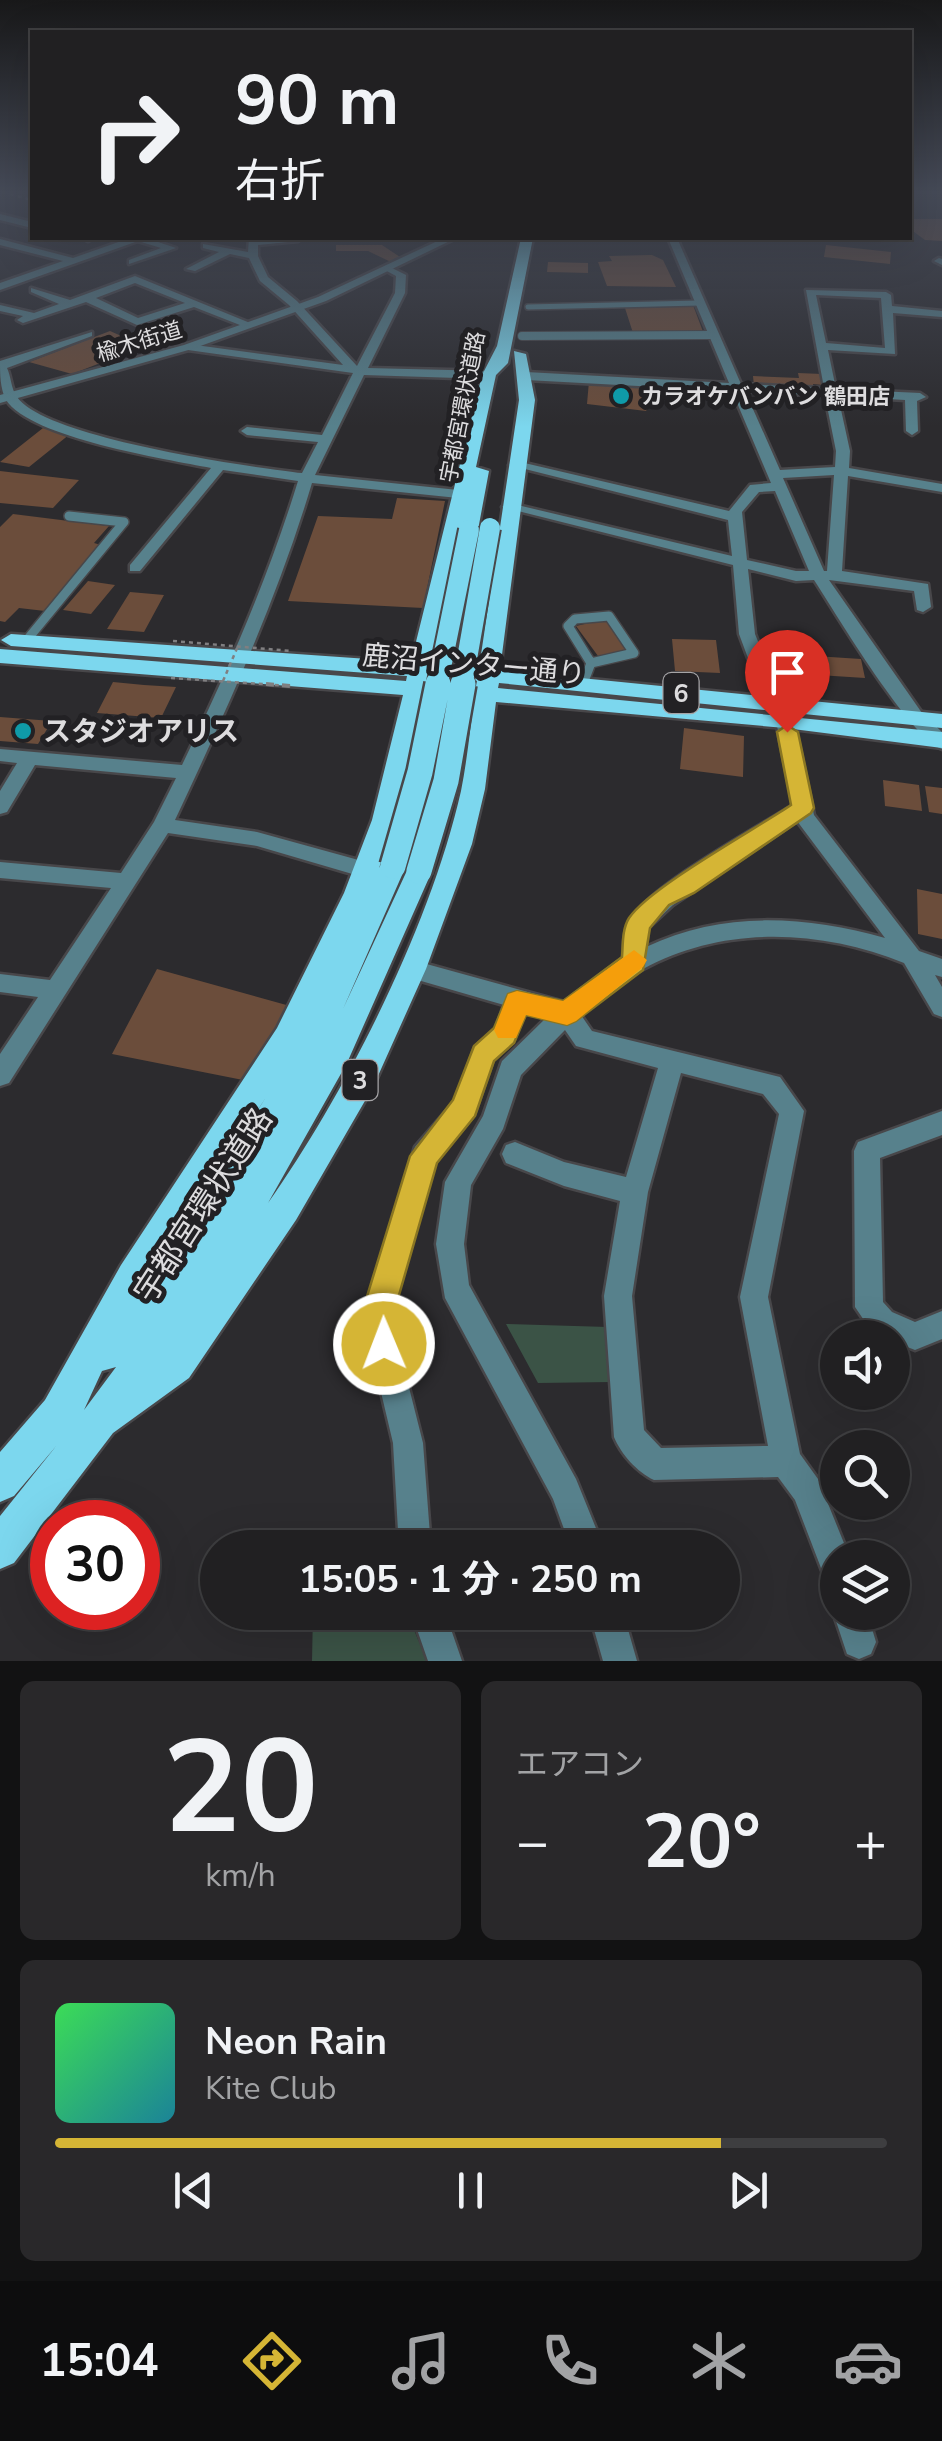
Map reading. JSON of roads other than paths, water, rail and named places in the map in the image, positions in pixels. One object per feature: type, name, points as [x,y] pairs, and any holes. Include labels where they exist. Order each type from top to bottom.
[{"type":"main road","name":"宇都宮環状道路","points":[[0,1482],[58,1416],[227,1190],[312,1047],[393,869],[446,780],[479,529],[520,344],[525,272]]},
{"type":"main road","name":"宇都宮環状道路","points":[[520,344],[534,308],[538,272]]},
{"type":"main road","name":"3","points":[[393,869],[384,820],[458,494],[489,374],[520,344]]},
{"type":"main road","name":"3","points":[[104,1418],[176,1365],[284,1209],[362,1077],[412,969],[459,844],[489,685],[526,376],[520,344]]},
{"type":"main road","name":"鹿沼インター通り","points":[[0,639],[234,665]]},
{"type":"main road","name":"鹿沼インター通り","points":[[0,656],[234,665],[779,711],[916,718],[941,736]]},
{"type":"main road","name":"鹿沼インター通り","points":[[489,685],[587,674],[779,711],[941,736]]},
{"type":"main road","name":"宇都宮環状道路","points":[[0,1549],[189,1302],[293,1136],[355,1023],[393,869]]},
{"type":"street","points":[[12,272],[28,276]]},
{"type":"street","points":[[0,287],[41,272]]},
{"type":"street","points":[[262,272],[264,279],[357,370]]},
{"type":"street","name":"楡木街道","points":[[6,398],[188,347],[386,272]]},
{"type":"street","points":[[0,1075],[163,825],[234,665],[306,478],[357,370],[400,293],[401,275],[393,272]]},
{"type":"street","points":[[686,272],[826,575],[916,718]]},
{"type":"street","points":[[0,308],[29,318],[134,279],[249,325]]},
{"type":"street","points":[[35,290],[70,304]]},
{"type":"street","points":[[822,346],[890,352],[886,295],[810,292],[842,452],[826,575]]},
{"type":"street","points":[[87,298],[137,322],[192,304]]},
{"type":"street","points":[[887,308],[942,314]]},
{"type":"street","points":[[88,334],[0,366],[6,398],[64,429],[185,462],[222,463],[306,478],[458,494]]},
{"type":"street","points":[[188,347],[357,370],[489,374]]},
{"type":"street","points":[[526,376],[916,397],[912,430]]},
{"type":"street","points":[[247,431],[326,438]]},
{"type":"street","points":[[135,568],[222,463]]},
{"type":"street","points":[[516,466],[736,517]]},
{"type":"street","points":[[942,488],[841,472],[779,480],[755,488],[736,517],[747,634],[779,711],[805,817],[942,1006]]},
{"type":"street","points":[[509,507],[796,576],[826,575],[922,587],[923,607]]},
{"type":"street","points":[[0,755],[185,772]]},
{"type":"street","points":[[0,807],[29,758]]},
{"type":"street","points":[[634,962],[638,925],[660,898],[686,887],[803,808]]},
{"type":"street","points":[[163,825],[393,869]]},
{"type":"street","points":[[0,870],[126,881]]},
{"type":"street","points":[[581,1530],[565,1490],[455,1288],[450,1244],[458,1182],[494,1122],[511,1069],[567,1014],[634,962],[688,939],[762,925],[803,929],[942,968]]},
{"type":"street","points":[[412,969],[567,1014],[584,1039],[771,1085],[792,1111],[754,1297],[786,1461],[806,1490],[826,1540]]},
{"type":"street","points":[[0,982],[56,990]]},
{"type":"street","points":[[414,1530],[408,1442],[377,1316],[424,1156],[464,1107],[483,1054],[505,1035],[517,1002]]},
{"type":"street","points":[[672,1062],[636,1192],[618,1296],[629,1437],[654,1464],[786,1461]]},
{"type":"street","points":[[942,1123],[868,1151],[868,1170],[869,1306],[882,1322],[915,1336],[942,1324]]},
{"type":"street","points":[[515,1154],[564,1174],[636,1192]]},
{"type":"street","points":[[434,1630],[445,1661]]},
{"type":"street","points":[[611,1630],[620,1661]]},
{"type":"lane","points":[[534,308],[699,303]]},
{"type":"lane","points":[[520,344],[547,337],[712,335]]},
{"type":"lane","points":[[26,641],[124,522],[69,516]]},
{"type":"lane","points":[[610,616],[634,652],[587,674],[568,626],[574,619],[610,616]]},
{"type":"place","name":"カラオケバンバン 鶴田店","points":[[621,396]]},
{"type":"place","name":"スタジオアリス","points":[[23,731]]}]
